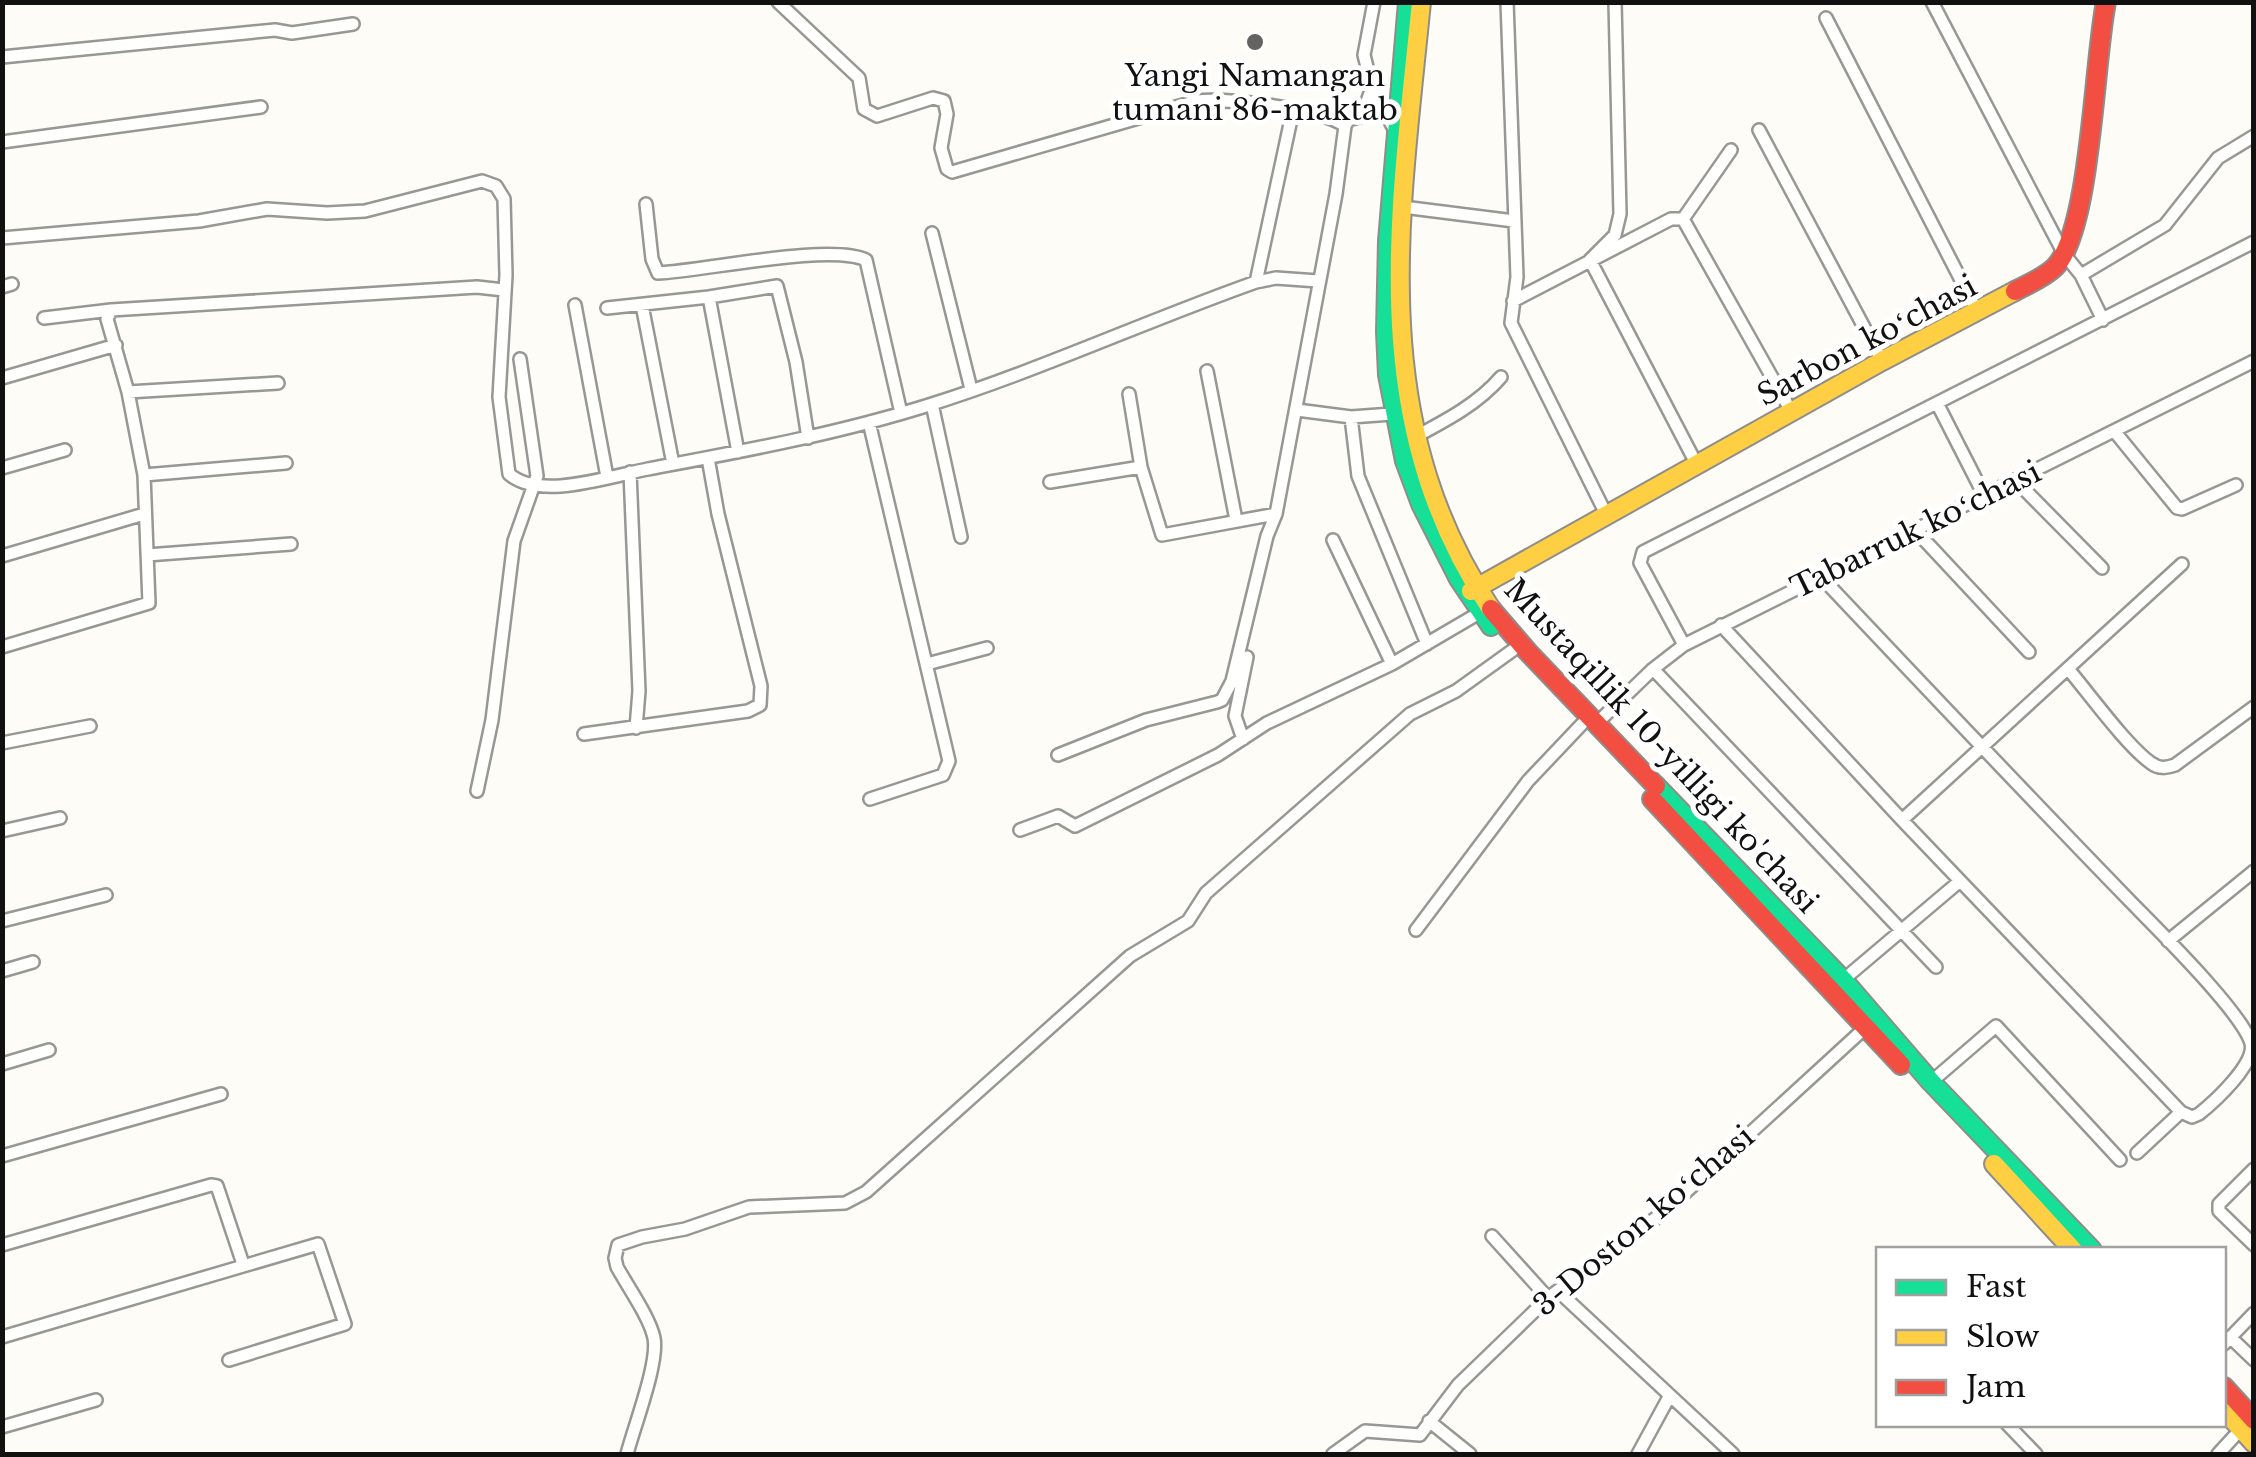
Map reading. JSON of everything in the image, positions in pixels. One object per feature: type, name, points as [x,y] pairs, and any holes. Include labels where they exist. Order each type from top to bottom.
[{"type":"main road","name":"Mustaqillik 10-yilligi ko'chasi","points":[[1407,442],[1392,414],[1384,312],[1408,2]]},
{"type":"main road","name":"Mustaqillik 10-yilligi ko'chasi","points":[[1422,2],[1404,207],[1398,336],[1407,442],[1425,517],[1513,650],[1842,980],[1931,1082],[2089,1247]]},
{"type":"main road","points":[[2064,254],[2080,211],[2106,2]]},
{"type":"main road","name":"Sarbon koʻchasi","points":[[1471,590],[1882,361],[2037,280],[2055,267],[2064,254]]},
{"type":"main road","name":"Mustaqillik 10-yilligi ko'chasi","points":[[1484,610],[2071,1247]]},
{"type":"main road","points":[[2226,1391],[2249,1431]]},
{"type":"main road","points":[[2226,1412],[2249,1431]]},
{"type":"street","points":[[778,2],[860,78],[864,108],[877,116],[933,98],[944,101],[941,148],[947,169],[952,172],[1197,101],[1293,110],[1337,120],[1345,126]]},
{"type":"street","points":[[1374,2],[1364,55],[1372,87],[1382,99],[1388,122],[1397,133]]},
{"type":"street","points":[[1506,2],[1517,277],[1512,323],[1515,336],[1607,516]]},
{"type":"street","points":[[1590,260],[1616,235],[1620,214],[1615,2]]},
{"type":"street","points":[[1932,2],[2064,254],[2081,274],[2104,320]]},
{"type":"street","points":[[1826,18],[1978,313]]},
{"type":"street","points":[[2,57],[275,30],[292,33],[353,24]]},
{"type":"street","points":[[1058,755],[1146,720],[1222,700],[1238,665],[1276,514],[1336,194],[1345,126],[1348,120],[1362,116],[1372,87]]},
{"type":"street","points":[[2,142],[260,108]]},
{"type":"street","points":[[1256,282],[1293,110]]},
{"type":"street","points":[[1759,130],[1882,361]]},
{"type":"street","points":[[2081,274],[2165,225],[2218,158],[2254,136]]},
{"type":"street","points":[[1682,219],[1731,150]]},
{"type":"street","points":[[2,238],[199,220],[267,209],[366,211],[482,181],[496,186],[504,200],[499,398],[509,474],[518,482],[536,487],[708,458],[869,422],[972,390],[1256,282],[1276,278],[1318,281]]},
{"type":"street","points":[[646,204],[652,259],[658,273],[806,257],[857,256],[866,260],[901,413]]},
{"type":"street","points":[[1404,207],[1514,221]]},
{"type":"street","points":[[1513,301],[1671,219],[1682,219]]},
{"type":"street","points":[[1682,219],[1791,412]]},
{"type":"street","points":[[932,233],[972,390]]},
{"type":"street","points":[[1684,645],[1640,563],[1643,552],[2254,242]]},
{"type":"street","points":[[1590,260],[1697,465]]},
{"type":"street","points":[[608,308],[777,286],[796,362],[808,438]]},
{"type":"street","points":[[44,318],[111,310],[457,288],[504,290]]},
{"type":"street","points":[[709,297],[738,452]]},
{"type":"street","points":[[575,305],[606,477]]},
{"type":"street","points":[[642,305],[672,464]]},
{"type":"street","points":[[2,646],[149,603],[144,475],[128,392],[107,319],[111,310]]},
{"type":"street","points":[[2,378],[116,345]]},
{"type":"street","points":[[477,791],[492,720],[514,541],[538,476],[520,360]]},
{"type":"street","name":"Tabarruk koʻchasi","points":[[1416,930],[1528,781],[1684,645],[2254,361]]},
{"type":"street","points":[[1207,371],[1236,520]]},
{"type":"street","points":[[1407,442],[1487,392],[1501,377]]},
{"type":"street","points":[[128,392],[278,383]]},
{"type":"street","points":[[1129,394],[1142,467],[1162,534],[1276,514]]},
{"type":"street","points":[[932,404],[961,537]]},
{"type":"street","points":[[1938,405],[1984,496]]},
{"type":"street","points":[[1296,410],[1351,417],[1392,414]]},
{"type":"street","points":[[1351,417],[1358,476],[1427,644]]},
{"type":"street","points":[[869,422],[928,664],[948,769],[943,775],[870,799]]},
{"type":"street","points":[[2114,432],[2177,508],[2236,485]]},
{"type":"street","points":[[2,468],[65,450]]},
{"type":"street","points":[[584,734],[748,711],[760,705],[761,686],[708,458]]},
{"type":"street","points":[[144,475],[286,463]]},
{"type":"street","points":[[1050,482],[1142,467]]},
{"type":"street","points":[[630,472],[639,691],[636,728]]},
{"type":"street","points":[[2016,481],[2102,568]]},
{"type":"street","points":[[2,556],[144,514]]},
{"type":"street","points":[[1916,531],[2029,652]]},
{"type":"street","points":[[1243,739],[1235,716],[1270,547],[1268,536]]},
{"type":"street","points":[[1334,540],[1392,664]]},
{"type":"street","points":[[147,555],[291,544]]},
{"type":"street","points":[[1902,820],[2182,564]]},
{"type":"street","points":[[1721,625],[2181,1112],[2192,1117],[2206,1109],[2240,1074],[2252,1053],[2239,1022],[2168,941],[1822,579]]},
{"type":"street","points":[[1020,830],[1058,816],[1075,826],[1218,755],[1267,724],[1392,664],[1484,610]]},
{"type":"street","points":[[928,664],[988,648]]},
{"type":"street","points":[[627,1454],[654,1364],[654,1336],[618,1267],[618,1245],[642,1236],[685,1229],[749,1207],[844,1203],[866,1192],[1130,956],[1188,921],[1206,893],[1410,714],[1456,691],[1513,650]]},
{"type":"street","points":[[1653,670],[1936,967]]},
{"type":"street","points":[[2068,670],[2151,763],[2164,768],[2174,765],[2254,707]]},
{"type":"street","points":[[2,742],[90,726]]},
{"type":"street","points":[[2,831],[60,818]]},
{"type":"street","points":[[2168,941],[2254,871]]},
{"type":"street","points":[[1842,980],[1960,881]]},
{"type":"street","points":[[2,921],[106,895]]},
{"type":"street","points":[[2,971],[33,962]]},
{"type":"street","points":[[1931,1082],[1994,1025],[2120,1160]]},
{"type":"street","name":"3-Doston koʻchasi","points":[[1429,1421],[1458,1385],[1553,1294],[1664,1212],[1866,1027]]},
{"type":"street","points":[[2,1064],[49,1050]]},
{"type":"street","points":[[2,1156],[221,1094]]},
{"type":"street","points":[[2137,1153],[2181,1112]]},
{"type":"street","points":[[2254,1169],[2219,1204],[2218,1210],[2254,1245]]},
{"type":"street","points":[[2,1245],[211,1185],[217,1186],[222,1197],[243,1264]]},
{"type":"street","points":[[1492,1236],[1733,1454]]},
{"type":"street","points":[[2,1336],[318,1244],[344,1324],[228,1360]]},
{"type":"street","points":[[2254,1313],[2227,1341],[2254,1360]]},
{"type":"street","points":[[1638,1454],[1669,1397]]},
{"type":"street","points":[[2,1427],[96,1400]]},
{"type":"street","points":[[1333,1454],[1364,1431],[1420,1435],[1429,1421],[1470,1454]]},
{"type":"street","points":[[2010,1427],[2036,1454]]},
{"type":"street","points":[[2218,1454],[2249,1431]]},
{"type":"traffic: fast","points":[[1408,2],[1388,241],[1388,375],[1405,461],[1421,504],[1459,579],[1491,626]]},
{"type":"traffic: fast","points":[[1656,786],[1843,980],[1931,1082],[2089,1247]]},
{"type":"traffic: slow","points":[[1421,2],[1400,238],[1400,314],[1408,390],[1424,464],[1451,537],[1491,609]]},
{"type":"traffic: slow","points":[[1471,591],[2015,291]]},
{"type":"traffic: slow","points":[[1994,1164],[2070,1247]]},
{"type":"traffic: slow","points":[[2226,1412],[2254,1443]]},
{"type":"traffic: jam","points":[[2015,291],[2055,267],[2067,247],[2084,182],[2106,2]]},
{"type":"traffic: jam","points":[[1491,609],[1656,786]]},
{"type":"traffic: jam","points":[[1652,799],[1901,1065]]},
{"type":"traffic: jam","points":[[2226,1389],[2254,1420]]},
{"type":"place","name":"Yangi Namangan tumani 86-maktab","points":[[1255,42]]}]
